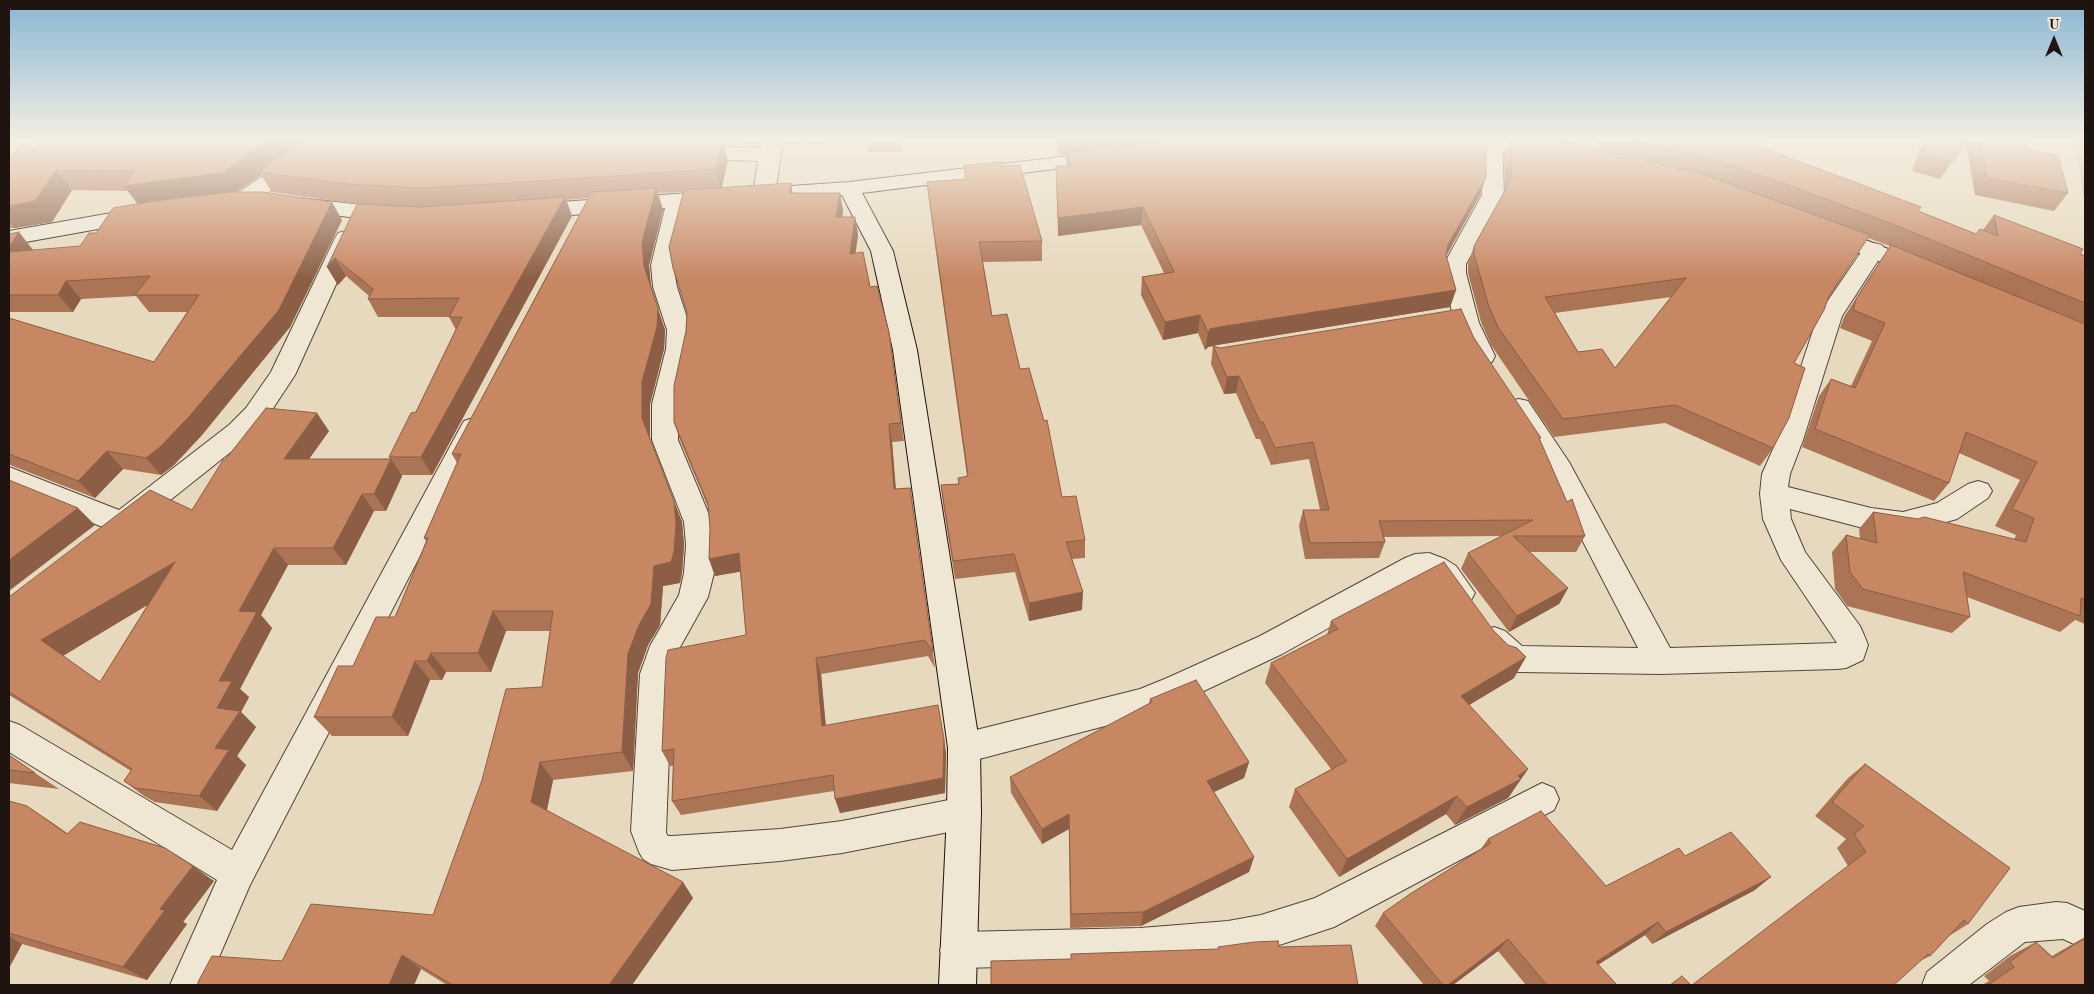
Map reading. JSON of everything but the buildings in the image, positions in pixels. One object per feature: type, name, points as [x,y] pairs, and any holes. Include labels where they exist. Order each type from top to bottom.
[{"type":"street","points":[[242,201],[262,186]]},
{"type":"street","points":[[764,194],[765,186]]},
{"type":"street","points":[[511,213],[863,186]]},
{"type":"street","points":[[1493,186],[1493,195],[1484,214],[1455,264],[1455,316],[1559,469],[1661,661]]},
{"type":"street","points":[[849,188],[882,251],[905,350],[964,748],[964,813],[957,985]]},
{"type":"street","points":[[678,200],[662,264],[665,287],[679,330],[678,349],[666,404],[665,440],[698,522],[700,545],[699,573],[693,596],[665,646],[656,674],[648,831],[651,840],[655,847],[663,852],[672,853],[780,845],[842,837],[964,813]]},
{"type":"street","points":[[219,203],[242,201],[277,202],[358,212],[412,216]]},
{"type":"street","points":[[576,233],[590,207]]},
{"type":"street","points":[[9,238],[156,212]]},
{"type":"street","points":[[100,540],[238,432],[255,415],[282,375],[358,212]]},
{"type":"street","points":[[1811,225],[1937,276]]},
{"type":"street","points":[[964,748],[1110,711],[1169,692],[1271,645],[1415,566],[1429,565],[1446,574],[1506,652],[1518,659],[1661,661],[1846,655],[1852,651],[1853,644],[1849,635],[1795,560],[1777,519],[1774,494],[1776,474],[1790,440],[1830,315],[1874,250]]},
{"type":"street","points":[[188,985],[238,873],[484,408]]},
{"type":"street","points":[[9,477],[122,523]]},
{"type":"street","points":[[1774,494],[1871,519],[1903,523],[1947,511],[1978,491]]},
{"type":"street","points":[[9,735],[238,873]]},
{"type":"street","points":[[958,950],[1140,946],[1228,939],[1261,933],[1321,914],[1542,799]]},
{"type":"street","points":[[1940,985],[2000,937],[2019,925],[2056,920],[2066,921],[2085,931]]},
{"type":"green space","points":[[2082,186],[2085,186],[2085,205]]}]
